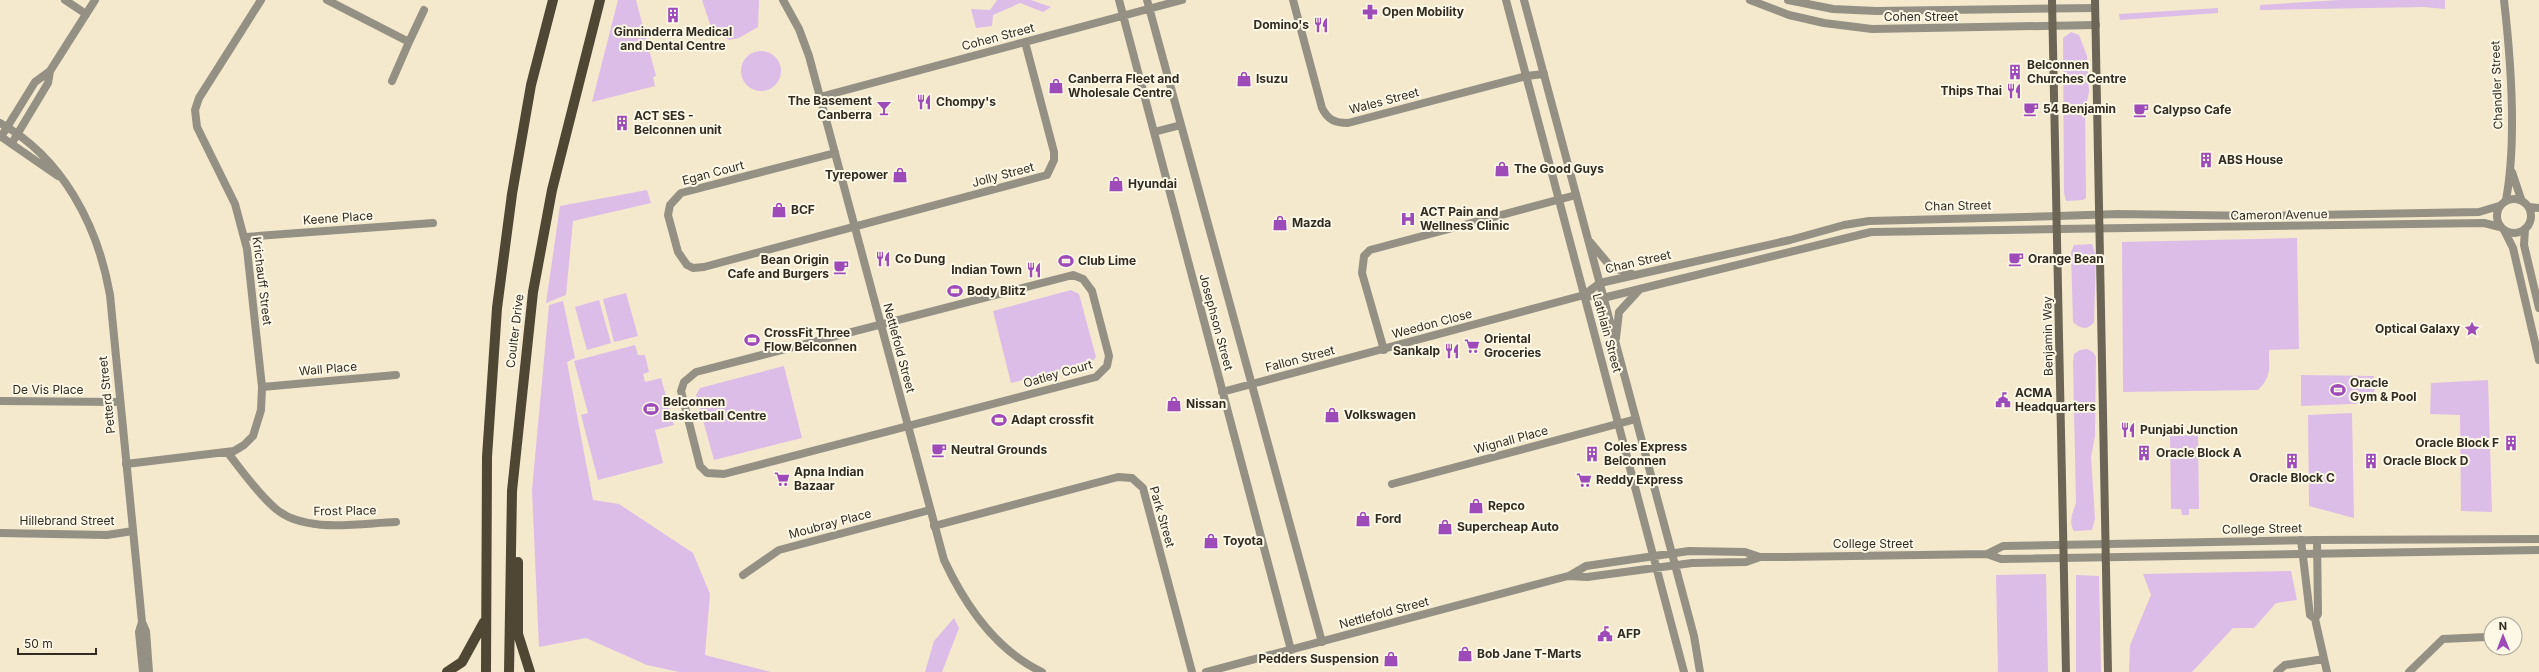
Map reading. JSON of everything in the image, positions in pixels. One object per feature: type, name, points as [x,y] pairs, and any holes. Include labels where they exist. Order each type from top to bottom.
[{"type":"main road","name":"Coulter Drive","points":[[486,672],[486,512],[490,402],[498,308],[512,194],[531,85],[553,0]]},
{"type":"main road","name":"Coulter Drive","points":[[508,672],[512,491],[533,292],[552,190],[600,0]]},
{"type":"main road","name":"Benjamin Way","points":[[2052,4],[2058,216],[2066,672]]},
{"type":"main road","points":[[2095,4],[2108,672]]},
{"type":"main road","points":[[512,491],[518,528],[518,634],[530,672]]},
{"type":"main road","points":[[446,672],[462,662],[485,621]]},
{"type":"street","points":[[65,0],[86,14]]},
{"type":"street","points":[[1,136],[4,125],[35,82],[50,71],[95,0]]},
{"type":"street","name":"Krichauff Street","points":[[126,464],[228,453],[244,445],[256,430],[261,410],[262,388],[245,237],[235,204],[197,127],[195,110],[199,98],[261,0]]},
{"type":"street","points":[[327,0],[409,42]]},
{"type":"street","name":"Nettlefold Street","points":[[783,0],[799,29],[820,97],[944,560],[970,607],[999,642],[1022,661],[1042,672]]},
{"type":"street","name":"Josephson Street","points":[[1119,0],[1291,650]]},
{"type":"street","name":"Josephson Street","points":[[1147,0],[1322,642]]},
{"type":"street","name":"Cohen Street","points":[[820,97],[1182,0]]},
{"type":"street","name":"Wales Street","points":[[1293,0],[1322,108],[1326,116],[1338,123],[1348,123],[1526,76],[1544,74]]},
{"type":"street","name":"Lathlain Street","points":[[1506,0],[1684,672]]},
{"type":"street","name":"Lathlain Street","points":[[1524,0],[1694,636],[1700,672]]},
{"type":"street","name":"Cohen Street","points":[[1750,0],[1789,15],[1824,23],[1872,29],[2096,24]]},
{"type":"street","name":"Cohen Street","points":[[1788,0],[1848,10],[2095,4]]},
{"type":"street","name":"Chandler Street","points":[[2504,0],[2507,31],[2511,170],[2506,200]]},
{"type":"street","points":[[392,81],[424,10]]},
{"type":"street","name":"Jolly Street","points":[[855,227],[1047,175],[1054,160],[1054,152],[1025,42]]},
{"type":"street","points":[[12,143],[48,83],[50,71]]},
{"type":"street","name":"Petterd Street","points":[[4,125],[51,162],[59,177],[83,211],[104,263],[120,402],[142,622],[146,631],[149,672]]},
{"type":"street","points":[[1154,132],[1181,125]]},
{"type":"street","name":"Petterd Street","points":[[1,136],[59,177]]},
{"type":"street","name":"Egan Court","points":[[835,153],[681,193],[670,205],[668,215],[678,252],[687,265],[694,268],[704,267],[855,227]]},
{"type":"street","name":"Chandler Street","points":[[2511,170],[2521,199]]},
{"type":"street","name":"Weedon Close","points":[[1576,195],[1370,250],[1364,256],[1362,273],[1384,350],[1584,295]]},
{"type":"street","points":[[2539,308],[2524,246],[2527,228],[2532,216],[2529,207],[2521,199],[2506,200],[2499,206],[2496,217],[2513,248],[2539,360]]},
{"type":"street","name":"Cameron Avenue","points":[[2058,216],[2099,214],[2290,215],[2479,212],[2499,206]]},
{"type":"street","points":[[2529,207],[2539,208]]},
{"type":"street","name":"Chan Street","points":[[1584,295],[1600,284],[1790,240],[1820,230],[1869,221],[2058,216]]},
{"type":"street","name":"Keene Place","points":[[245,237],[433,223]]},
{"type":"street","name":"Cameron Avenue","points":[[2058,229],[2099,227],[2261,228],[2481,223],[2502,228]]},
{"type":"street","points":[[2502,228],[2515,233],[2539,223]]},
{"type":"street","name":"Chan Street","points":[[1584,295],[1603,298],[1871,232],[2058,229]]},
{"type":"street","points":[[1588,240],[1611,267],[1635,275]]},
{"type":"street","name":"Oatley Court","points":[[1073,276],[1083,279],[1092,292],[1109,356],[1107,366],[1102,374],[723,474],[707,473],[697,460],[681,397],[682,386],[687,378],[696,372],[881,324],[1073,276]]},
{"type":"street","points":[[1615,342],[1619,312],[1640,289]]},
{"type":"street","name":"Fallon Street","points":[[1222,392],[1384,350]]},
{"type":"street","name":"Wall Place","points":[[262,388],[396,375]]},
{"type":"street","name":"De Vis Place","points":[[0,401],[120,402]]},
{"type":"street","name":"Wignall Place","points":[[1392,484],[1636,419]]},
{"type":"street","name":"Frost Place","points":[[228,453],[264,498],[277,510],[291,518],[307,523],[322,524],[396,522]]},
{"type":"street","name":"Park Street","points":[[934,526],[1118,477],[1132,478],[1143,488],[1192,672]]},
{"type":"street","name":"Moubray Place","points":[[743,575],[778,550],[930,510]]},
{"type":"street","name":"Hillebrand Street","points":[[0,533],[107,534],[132,531]]},
{"type":"street","name":"College Street","points":[[1987,554],[2003,546],[2301,540],[2539,539]]},
{"type":"street","points":[[2301,540],[2310,615],[2315,619],[2327,672]]},
{"type":"street","points":[[2315,619],[2318,614],[2317,540]]},
{"type":"street","name":"College Street","points":[[1675,565],[1746,562],[1760,557],[1987,554],[2001,559],[2539,550]]},
{"type":"street","name":"College Street","points":[[1671,553],[1745,552],[1760,557]]},
{"type":"street","name":"Nettlefold Street","points":[[1206,672],[1568,576],[1586,566],[1671,553]]},
{"type":"street","name":"Nettlefold Street","points":[[1568,576],[1588,577],[1675,565]]},
{"type":"street","name":"Petterd Street","points":[[142,622],[139,632],[143,672]]},
{"type":"street","points":[[2409,672],[2438,642],[2446,638],[2483,639]]},
{"type":"street","points":[[2277,672],[2285,665],[2324,659]]},
{"type":"shaded area","points":[[618,0],[636,0],[656,76],[653,77],[655,86],[592,102]]},
{"type":"shaded area","points":[[702,0],[759,0],[758,27],[739,38],[729,40],[724,37],[722,27],[712,30]]},
{"type":"shaded area","points":[[997,0],[1031,0],[1051,7],[1043,12],[1020,3],[993,15],[992,26],[976,28],[971,9],[990,10]]},
{"type":"shaded area","points":[[2339,0],[2445,0],[2445,9],[2424,7],[2260,10],[2260,5]]},
{"type":"shaded area","points":[[2218,8],[2218,13],[2120,20],[2119,14]]},
{"type":"shaded area","points":[[2071,32],[2079,35],[2087,56],[2089,92],[2085,109],[2086,198],[2083,200],[2066,201],[2064,193],[2063,38]]},
{"type":"shaded area","points":[[765,51],[772,54],[778,60],[781,71],[780,79],[772,88],[765,91],[757,91],[750,88],[742,79],[741,67],[744,60],[753,52]]},
{"type":"shaded area","points":[[647,190],[651,203],[573,221],[566,295],[546,303],[560,206]]},
{"type":"shaded area","points":[[2297,238],[2299,349],[2269,350],[2268,376],[2258,390],[2123,392],[2122,242]]},
{"type":"shaded area","points":[[2092,244],[2096,256],[2094,322],[2089,327],[2084,328],[2073,322],[2071,252],[2074,245]]},
{"type":"shaded area","points":[[1071,290],[1079,294],[1096,357],[1092,362],[1011,383],[993,311]]},
{"type":"shaded area","points":[[626,293],[638,336],[614,342],[603,299]]},
{"type":"shaded area","points":[[599,300],[611,343],[587,350],[575,307]]},
{"type":"shaded area","points":[[563,301],[575,358],[567,362],[593,500],[619,504],[693,553],[710,594],[705,655],[771,672],[679,672],[647,665],[586,638],[539,647],[532,490],[549,305]]},
{"type":"shaded area","points":[[635,345],[638,355],[645,355],[649,372],[643,374],[645,382],[661,378],[674,425],[655,430],[663,463],[598,480],[581,415],[588,413],[574,361]]},
{"type":"shaded area","points":[[2087,349],[2093,352],[2096,357],[2095,436],[2091,457],[2095,519],[2092,530],[2074,531],[2071,524],[2072,513],[2076,503],[2073,363],[2074,354],[2080,350]]},
{"type":"shaded area","points":[[784,366],[802,438],[714,460],[696,395],[700,388]]},
{"type":"shaded area","name":"Oracle Gym & Pool","points":[[2301,375],[2374,376],[2375,403],[2301,406]]},
{"type":"shaded area","points":[[2488,380],[2492,512],[2461,511],[2460,415],[2430,414],[2431,383]]},
{"type":"shaded area","points":[[2352,413],[2354,518],[2309,506],[2308,415]]},
{"type":"shaded area","points":[[2170,435],[2198,435],[2199,509],[2189,509],[2189,515],[2182,515],[2181,509],[2171,509]]},
{"type":"shaded area","points":[[2291,571],[2297,600],[2276,603],[2254,628],[2233,628],[2192,672],[2129,672],[2130,645],[2151,595],[2143,574]]},
{"type":"shaded area","points":[[2046,574],[2048,672],[1998,672],[1996,575]]},
{"type":"shaded area","points":[[2076,575],[2099,576],[2101,672],[2076,672]]},
{"type":"shaded area","points":[[954,618],[959,628],[942,672],[925,672],[934,641]]},
{"type":"place","name":"Open Mobility","points":[[1370,12]]},
{"type":"place","name":"Ginninderra Medical and Dental Centre","points":[[673,15]]},
{"type":"place","name":"Domino's","points":[[1321,25]]},
{"type":"place","name":"Belconnen Churches Centre","points":[[2015,72]]},
{"type":"place","name":"Isuzu","points":[[1244,79]]},
{"type":"place","name":"Canberra Fleet and Wholesale Centre","points":[[1056,86]]},
{"type":"place","name":"Thips Thai","points":[[2014,91]]},
{"type":"place","name":"Chompy's","points":[[924,102]]},
{"type":"place","name":"The Basement Canberra","points":[[884,108]]},
{"type":"place","name":"54 Benjamin","points":[[2031,109]]},
{"type":"place","name":"Calypso Cafe","points":[[2141,110]]},
{"type":"place","name":"ACT SES - Belconnen unit","points":[[622,123]]},
{"type":"place","name":"ABS House","points":[[2206,160]]},
{"type":"place","name":"The Good Guys","points":[[1502,169]]},
{"type":"place","name":"Tyrepower","points":[[900,175]]},
{"type":"place","name":"Hyundai","points":[[1116,184]]},
{"type":"place","name":"BCF","points":[[779,210]]},
{"type":"place","name":"ACT Pain and Wellness Clinic","points":[[1408,219]]},
{"type":"place","name":"Mazda","points":[[1280,223]]},
{"type":"place","name":"Co Dung","points":[[883,259]]},
{"type":"place","name":"Orange Bean","points":[[2016,259]]},
{"type":"place","name":"Club Lime","points":[[1066,261]]},
{"type":"place","name":"Bean Origin Cafe and Burgers","points":[[841,267]]},
{"type":"place","name":"Indian Town","points":[[1034,270]]},
{"type":"place","name":"Body Blitz","points":[[955,291]]},
{"type":"place","name":"Optical Galaxy","points":[[2472,329]]},
{"type":"place","name":"CrossFit Three Flow Belconnen","points":[[752,340]]},
{"type":"place","name":"Oriental Groceries","points":[[1472,346]]},
{"type":"place","name":"Sankalp","points":[[1452,351]]},
{"type":"place","name":"Oracle Gym & Pool","points":[[2338,390]]},
{"type":"place","name":"ACMA Headquarters","points":[[2003,400]]},
{"type":"place","name":"Nissan","points":[[1174,404]]},
{"type":"place","name":"Belconnen Basketball Centre","points":[[651,409]]},
{"type":"place","name":"Volkswagen","points":[[1332,415]]},
{"type":"place","name":"Adapt crossfit","points":[[999,420]]},
{"type":"place","name":"Punjabi Junction","points":[[2128,430]]},
{"type":"place","name":"Oracle Block F","points":[[2511,443]]},
{"type":"place","name":"Neutral Grounds","points":[[939,450]]},
{"type":"place","name":"Oracle Block A","points":[[2144,453]]},
{"type":"place","name":"Coles Express Belconnen","points":[[1592,454]]},
{"type":"place","name":"Oracle Block C","points":[[2292,461]]},
{"type":"place","name":"Oracle Block D","points":[[2371,461]]},
{"type":"place","name":"Apna Indian Bazaar","points":[[782,479]]},
{"type":"place","name":"Reddy Express","points":[[1584,480]]},
{"type":"place","name":"Repco","points":[[1476,506]]},
{"type":"place","name":"Ford","points":[[1363,519]]},
{"type":"place","name":"Supercheap Auto","points":[[1445,527]]},
{"type":"place","name":"Toyota","points":[[1211,541]]},
{"type":"place","name":"AFP","points":[[1605,634]]},
{"type":"place","name":"Bob Jane T-Marts","points":[[1465,654]]},
{"type":"place","name":"Pedders Suspension","points":[[1391,659]]}]
